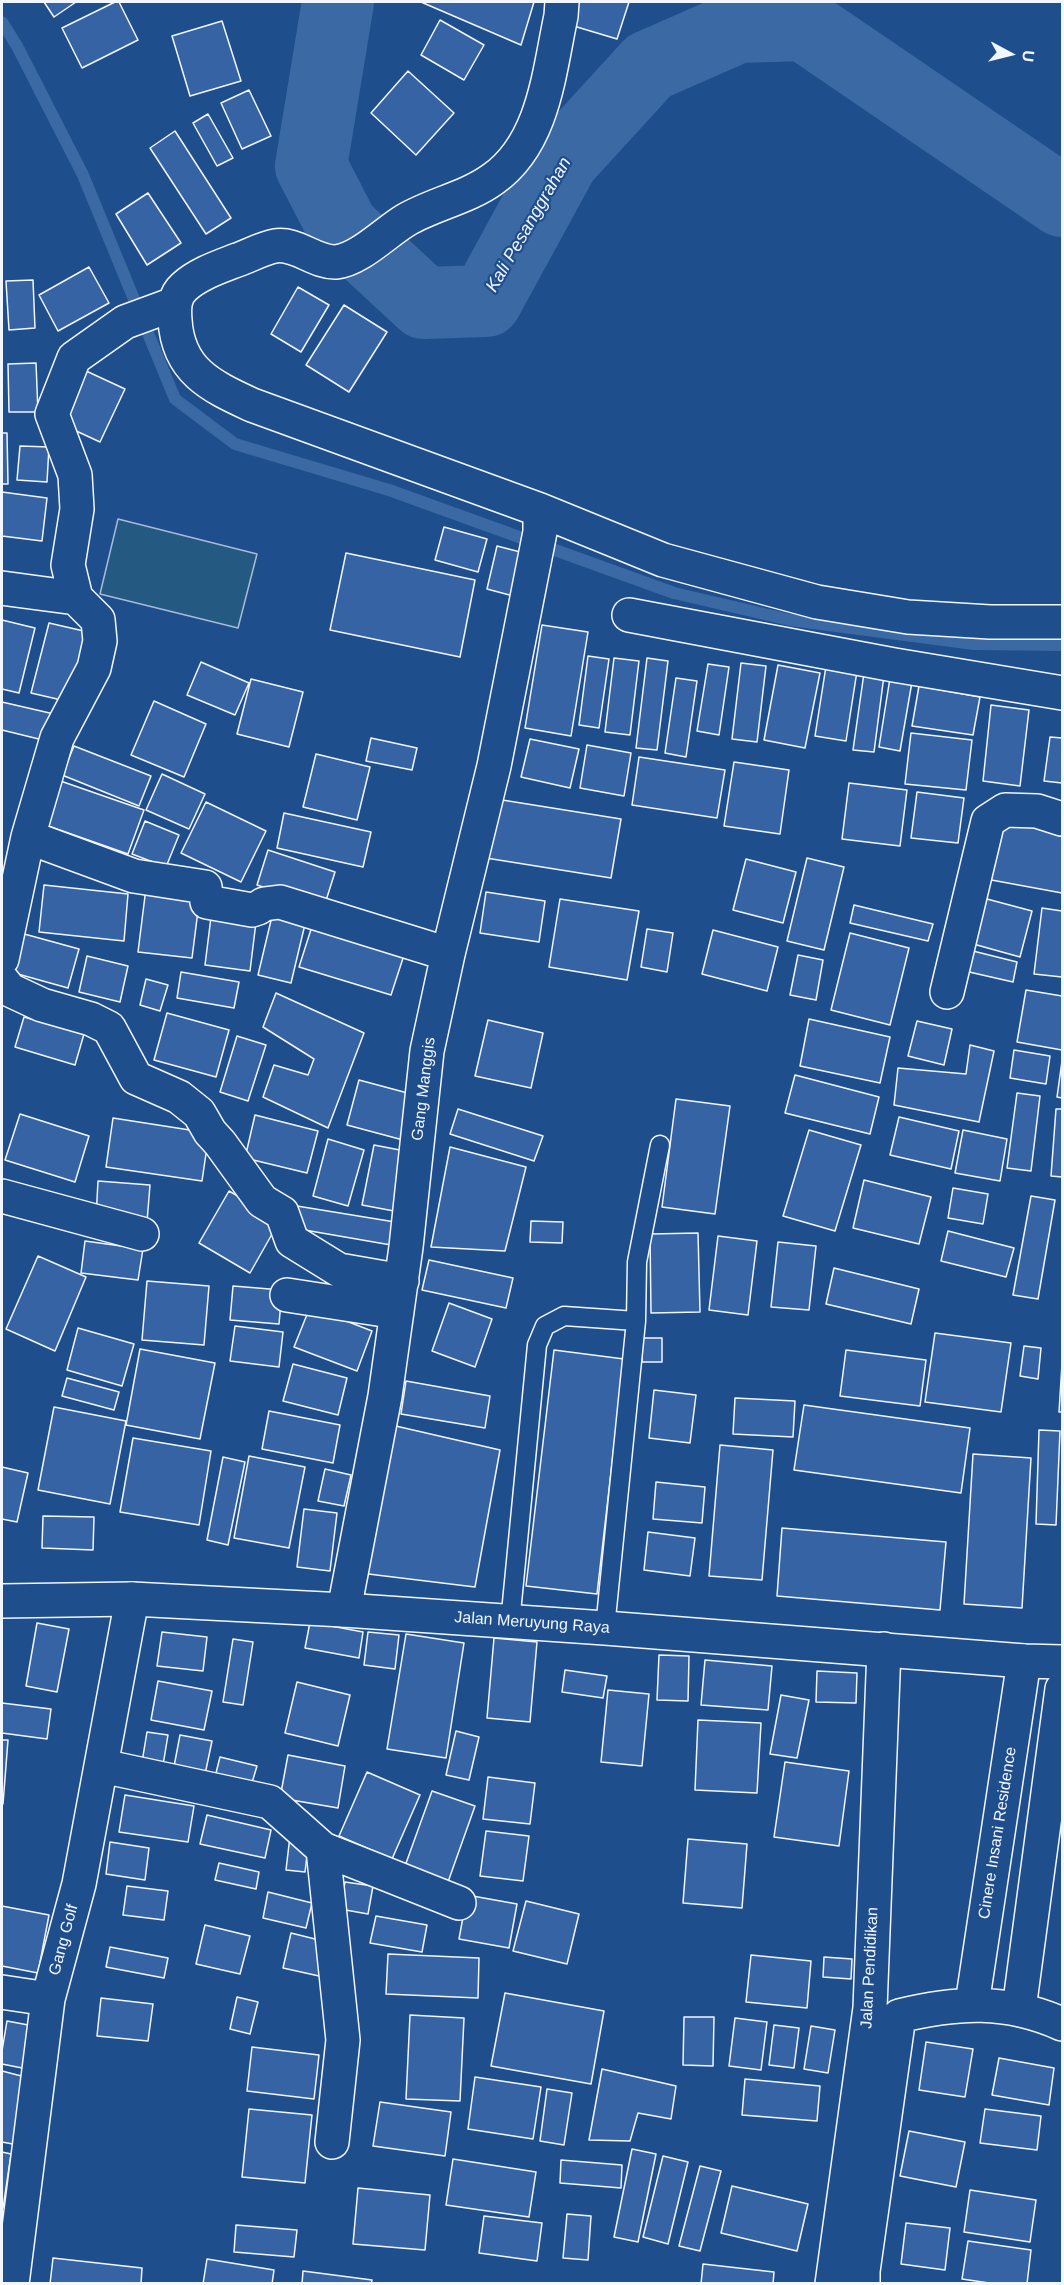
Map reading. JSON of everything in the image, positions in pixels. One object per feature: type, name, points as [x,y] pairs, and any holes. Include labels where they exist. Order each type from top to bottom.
[{"type":"street","points":[[562,2],[542,105],[523,150],[493,179],[407,219],[355,255],[337,262],[277,245],[214,269],[183,288],[174,304],[175,329],[186,361],[212,387],[252,405],[540,521],[663,560],[817,602],[908,617],[990,622],[1062,622]]},
{"type":"street","points":[[2,959],[28,837],[57,738],[94,668],[100,641],[98,620],[76,598],[68,565],[77,509],[75,475],[52,414],[74,358],[125,322],[174,304]]},
{"type":"street","name":"Gang Manggis","points":[[344,1610],[385,1396],[399,1297],[427,1051],[494,766],[540,521]]},
{"type":"street","points":[[2,588],[76,598]]},
{"type":"street","points":[[629,615],[894,665],[1062,693]]},
{"type":"street","points":[[947,992],[988,821],[1005,810],[1036,811],[1062,819]]},
{"type":"street","points":[[28,837],[134,876],[205,886],[207,902],[252,910],[264,904],[280,902],[448,954]]},
{"type":"street","points":[[2,980],[10,990],[42,1005],[91,1019],[109,1028],[136,1078],[179,1097],[199,1113],[210,1132],[262,1201],[282,1213],[292,1241],[339,1270],[399,1297]]},
{"type":"street","points":[[2,1196],[142,1234]]},
{"type":"street","points":[[287,1295],[399,1297]]},
{"type":"street","name":"Jalan Meruyung Raya","points":[[2,1600],[132,1599],[344,1610],[1062,1662]]},
{"type":"street","name":"Gang Golf","points":[[8,2279],[14,2152],[48,1999],[79,1884],[132,1599]]},
{"type":"street","name":"Jalan Pendidikan","points":[[832,2283],[870,2008],[884,1649]]},
{"type":"street","name":"Cinere Insani Residence","points":[[972,2004],[1024,1661]]},
{"type":"street","points":[[1019,2009],[1062,1689]]},
{"type":"street","points":[[102,1766],[270,1802],[322,1849],[459,1903]]},
{"type":"street","points":[[322,1849],[343,2040],[332,2142]]},
{"type":"street","points":[[2,1992],[48,1999]]},
{"type":"street","points":[[863,2283],[898,2016],[972,2004],[1019,2009],[1062,2024]]},
{"type":"lane","points":[[605,1628],[636,1321],[637,1262],[660,1145]]},
{"type":"lane","points":[[510,1623],[537,1345],[545,1326],[564,1317],[636,1321]]},
{"type":"shaded area","points":[[118,519],[257,554],[238,628],[100,594]]},
{"type":"building","points":[[44,2],[76,2],[54,17]]},
{"type":"building","points":[[119,2],[138,40],[82,68],[62,28]]},
{"type":"building","points":[[421,2],[534,2],[521,45]]},
{"type":"building","points":[[574,2],[629,2],[617,39],[567,24]]},
{"type":"building","points":[[440,20],[484,45],[464,80],[421,55]]},
{"type":"building","points":[[222,21],[241,81],[190,96],[172,36]]},
{"type":"building","points":[[408,71],[454,113],[416,155],[371,113]]},
{"type":"building","points":[[249,90],[271,136],[242,149],[221,103]]},
{"type":"building","points":[[208,114],[233,158],[217,166],[193,123]]},
{"type":"building","points":[[175,131],[231,218],[206,234],[150,148]]},
{"type":"building","points":[[148,193],[181,243],[147,265],[116,214]]},
{"type":"building","points":[[89,267],[109,303],[58,331],[39,295]]},
{"type":"building","points":[[33,280],[35,328],[9,330],[6,281]]},
{"type":"building","points":[[298,287],[329,305],[301,352],[271,334]]},
{"type":"building","points":[[344,305],[387,332],[349,392],[306,365]]},
{"type":"building","points":[[36,363],[38,412],[9,412],[8,364]]},
{"type":"building","points":[[84,370],[125,389],[100,442],[59,423]]},
{"type":"building","points":[[2,433],[7,433],[8,484],[2,484]]},
{"type":"building","points":[[20,446],[49,447],[47,482],[17,480]]},
{"type":"building","points":[[2,492],[47,498],[42,541],[2,536]]},
{"type":"building","points":[[444,527],[487,539],[478,572],[435,560]]},
{"type":"building","points":[[497,546],[528,554],[517,597],[487,589]]},
{"type":"building","points":[[346,553],[475,580],[460,657],[330,630]]},
{"type":"building","points":[[2,620],[35,628],[19,693],[2,689]]},
{"type":"building","points":[[49,623],[88,632],[70,702],[31,693]]},
{"type":"building","points":[[542,625],[588,632],[571,736],[525,728]]},
{"type":"building","points":[[588,656],[609,659],[599,728],[579,725]]},
{"type":"building","points":[[614,658],[639,661],[630,735],[605,732]]},
{"type":"building","points":[[647,658],[668,661],[657,750],[636,748]]},
{"type":"building","points":[[827,660],[858,665],[846,741],[815,736]]},
{"type":"building","points":[[201,662],[249,683],[235,715],[187,695]]},
{"type":"building","points":[[741,663],[766,666],[757,742],[732,739]]},
{"type":"building","points":[[708,664],[729,667],[719,735],[697,731]]},
{"type":"building","points":[[778,665],[820,673],[805,748],[764,740]]},
{"type":"building","points":[[865,666],[885,668],[874,752],[853,750]]},
{"type":"building","points":[[676,678],[697,681],[686,757],[665,753]]},
{"type":"building","points":[[890,678],[912,682],[900,751],[879,747]]},
{"type":"building","points":[[251,679],[303,692],[289,747],[237,734]]},
{"type":"building","points":[[919,686],[980,697],[973,735],[912,726]]},
{"type":"building","points":[[154,701],[206,724],[184,777],[131,755]]},
{"type":"building","points":[[2,702],[54,714],[47,741],[2,730]]},
{"type":"building","points":[[991,705],[1029,710],[1020,786],[983,781]]},
{"type":"building","points":[[911,733],[972,740],[966,790],[905,784]]},
{"type":"building","points":[[1050,737],[1062,738],[1062,783],[1044,781]]},
{"type":"building","points":[[371,738],[417,748],[412,770],[366,761]]},
{"type":"building","points":[[530,739],[579,749],[570,788],[521,777]]},
{"type":"building","points":[[587,745],[631,753],[624,796],[580,788]]},
{"type":"building","points":[[74,746],[151,776],[139,806],[62,775]]},
{"type":"building","points":[[316,754],[370,767],[357,820],[303,807]]},
{"type":"building","points":[[639,757],[725,770],[717,818],[632,805]]},
{"type":"building","points":[[734,762],[789,770],[780,834],[724,826]]},
{"type":"building","points":[[162,774],[205,794],[189,829],[146,810]]},
{"type":"building","points":[[49,777],[144,810],[128,854],[34,821]]},
{"type":"building","points":[[849,783],[907,790],[900,846],[842,839]]},
{"type":"building","points":[[917,792],[964,798],[958,843],[911,838]]},
{"type":"building","points":[[496,799],[621,819],[611,878],[486,858]]},
{"type":"building","points":[[206,802],[266,831],[241,882],[181,853]]},
{"type":"building","points":[[284,813],[371,832],[363,867],[277,848]]},
{"type":"building","points":[[145,821],[179,835],[166,867],[132,854]]},
{"type":"building","points":[[997,821],[1062,833],[1062,893],[986,879]]},
{"type":"building","points":[[268,850],[335,872],[324,907],[257,885]]},
{"type":"building","points":[[807,858],[844,867],[824,950],[787,941]]},
{"type":"building","points":[[746,859],[796,872],[783,923],[733,910]]},
{"type":"building","points":[[44,885],[128,894],[124,941],[39,932]]},
{"type":"building","points":[[146,888],[200,895],[192,958],[138,952]]},
{"type":"building","points":[[486,892],[545,901],[539,942],[480,933]]},
{"type":"building","points":[[972,895],[1032,911],[1020,957],[959,940]]},
{"type":"building","points":[[560,899],[639,911],[627,980],[549,967]]},
{"type":"building","points":[[854,905],[933,924],[928,941],[850,923]]},
{"type":"building","points":[[1042,908],[1062,911],[1062,977],[1034,974]]},
{"type":"building","points":[[212,909],[257,914],[250,971],[205,965]]},
{"type":"building","points":[[273,912],[306,920],[291,983],[258,975]]},
{"type":"building","points":[[314,920],[406,949],[391,995],[299,967]]},
{"type":"building","points":[[647,929],[673,933],[667,972],[641,967]]},
{"type":"building","points":[[713,930],[778,947],[767,991],[702,974]]},
{"type":"building","points":[[17,932],[79,949],[68,988],[7,971]]},
{"type":"building","points":[[850,933],[909,948],[890,1025],[831,1010]]},
{"type":"building","points":[[961,948],[1017,962],[1013,982],[956,969]]},
{"type":"building","points":[[798,955],[823,960],[816,1000],[790,995]]},
{"type":"building","points":[[87,956],[128,966],[120,1002],[79,992]]},
{"type":"building","points":[[181,972],[239,982],[234,1008],[177,998]]},
{"type":"building","points":[[146,979],[168,985],[160,1011],[140,1005]]},
{"type":"building","points":[[1026,990],[1062,996],[1062,1050],[1017,1042]]},
{"type":"building","points":[[276,993],[364,1033],[328,1128],[263,1097],[274,1065],[308,1075],[314,1059],[263,1027]]},
{"type":"building","points":[[167,1013],[229,1030],[216,1077],[154,1060]]},
{"type":"building","points":[[24,1017],[84,1034],[75,1065],[15,1047]]},
{"type":"building","points":[[809,1019],[890,1037],[880,1083],[800,1066]]},
{"type":"building","points":[[488,1020],[543,1033],[531,1088],[475,1076]]},
{"type":"building","points":[[917,1021],[952,1029],[944,1065],[908,1056]]},
{"type":"building","points":[[237,1036],[266,1045],[248,1101],[220,1092]]},
{"type":"building","points":[[970,1045],[994,1051],[979,1122],[894,1105],[898,1068],[966,1074]]},
{"type":"building","points":[[1014,1050],[1050,1056],[1046,1084],[1010,1078]]},
{"type":"building","points":[[1062,1061],[1062,1098],[1057,1097]]},
{"type":"building","points":[[795,1075],[879,1097],[870,1134],[785,1113]]},
{"type":"building","points":[[359,1080],[415,1095],[403,1140],[347,1125]]},
{"type":"building","points":[[1017,1093],[1040,1096],[1031,1171],[1007,1168]]},
{"type":"building","points":[[676,1099],[730,1106],[715,1214],[662,1207]]},
{"type":"building","points":[[458,1109],[543,1136],[534,1161],[450,1134]]},
{"type":"building","points":[[1056,1109],[1062,1109],[1062,1177],[1051,1176]]},
{"type":"building","points":[[20,1114],[89,1136],[75,1182],[5,1160]]},
{"type":"building","points":[[255,1115],[318,1131],[307,1173],[245,1158]]},
{"type":"building","points":[[899,1117],[959,1131],[951,1169],[890,1155]]},
{"type":"building","points":[[113,1118],[209,1133],[202,1181],[106,1167]]},
{"type":"building","points":[[809,1130],[861,1145],[835,1231],[783,1216]]},
{"type":"building","points":[[963,1130],[1007,1139],[1000,1181],[955,1173]]},
{"type":"building","points":[[328,1139],[364,1150],[348,1206],[313,1196]]},
{"type":"building","points":[[374,1145],[405,1151],[394,1211],[362,1205]]},
{"type":"building","points":[[450,1147],[526,1167],[505,1251],[431,1247]]},
{"type":"building","points":[[864,1180],[931,1197],[919,1244],[853,1228]]},
{"type":"building","points":[[98,1181],[150,1185],[147,1222],[96,1218]]},
{"type":"building","points":[[953,1188],[988,1194],[983,1224],[948,1218]]},
{"type":"building","points":[[229,1191],[280,1220],[250,1273],[199,1243]]},
{"type":"building","points":[[1031,1196],[1055,1200],[1038,1299],[1013,1295]]},
{"type":"building","points":[[297,1206],[395,1222],[391,1245],[293,1228]]},
{"type":"building","points":[[531,1221],[563,1222],[562,1243],[530,1242]]},
{"type":"building","points":[[948,1231],[1014,1248],[1006,1277],[941,1261]]},
{"type":"building","points":[[698,1233],[700,1312],[651,1313],[650,1234]]},
{"type":"building","points":[[718,1236],[757,1241],[748,1315],[709,1310]]},
{"type":"building","points":[[85,1241],[143,1249],[138,1280],[81,1273]]},
{"type":"building","points":[[778,1242],[816,1246],[809,1310],[771,1307]]},
{"type":"building","points":[[38,1256],[86,1277],[55,1351],[6,1329]]},
{"type":"building","points":[[429,1260],[513,1278],[506,1308],[422,1290]]},
{"type":"building","points":[[834,1268],[919,1289],[911,1324],[826,1304]]},
{"type":"building","points":[[147,1281],[209,1286],[204,1345],[142,1340]]},
{"type":"building","points":[[233,1286],[282,1290],[279,1324],[230,1320]]},
{"type":"building","points":[[449,1303],[492,1319],[475,1367],[432,1351]]},
{"type":"building","points":[[310,1307],[372,1331],[357,1371],[294,1347]]},
{"type":"building","points":[[235,1326],[283,1332],[279,1367],[230,1361]]},
{"type":"building","points":[[78,1328],[134,1344],[122,1386],[67,1370]]},
{"type":"building","points":[[935,1333],[1011,1343],[1001,1412],[925,1402]]},
{"type":"building","points":[[642,1338],[662,1338],[662,1362],[642,1362]]},
{"type":"building","points":[[1024,1346],[1041,1348],[1038,1379],[1020,1376]]},
{"type":"building","points":[[140,1349],[215,1363],[200,1439],[126,1425]]},
{"type":"building","points":[[554,1350],[624,1359],[597,1594],[526,1586]]},
{"type":"building","points":[[846,1350],[926,1360],[920,1406],[840,1396]]},
{"type":"building","points":[[293,1364],[347,1378],[338,1415],[283,1401]]},
{"type":"building","points":[[1062,1364],[1062,1412],[1059,1412]]},
{"type":"building","points":[[67,1378],[119,1392],[114,1410],[62,1396]]},
{"type":"building","points":[[406,1381],[490,1396],[485,1428],[401,1414]]},
{"type":"building","points":[[654,1390],[696,1395],[690,1443],[649,1438]]},
{"type":"building","points":[[735,1398],[795,1401],[793,1437],[733,1434]]},
{"type":"building","points":[[804,1405],[970,1428],[961,1493],[794,1470]]},
{"type":"building","points":[[54,1407],[126,1421],[110,1504],[38,1490]]},
{"type":"building","points":[[269,1411],[340,1425],[333,1463],[262,1449]]},
{"type":"building","points":[[387,1424],[500,1450],[475,1587],[352,1572]]},
{"type":"building","points":[[1039,1430],[1060,1431],[1056,1525],[1036,1524]]},
{"type":"building","points":[[133,1438],[211,1451],[199,1525],[120,1512]]},
{"type":"building","points":[[720,1445],[773,1450],[762,1580],[709,1576]]},
{"type":"building","points":[[973,1454],[1031,1458],[1022,1608],[964,1604]]},
{"type":"building","points":[[249,1456],[305,1467],[289,1548],[234,1538]]},
{"type":"building","points":[[223,1457],[245,1462],[228,1545],[207,1540]]},
{"type":"building","points":[[2,1467],[28,1473],[17,1522],[2,1519]]},
{"type":"building","points":[[325,1469],[351,1475],[344,1506],[318,1501]]},
{"type":"building","points":[[656,1482],[705,1487],[702,1523],[653,1519]]},
{"type":"building","points":[[304,1509],[337,1513],[330,1571],[297,1567]]},
{"type":"building","points":[[43,1516],[94,1517],[93,1550],[42,1548]]},
{"type":"building","points":[[782,1528],[946,1542],[940,1610],[777,1596]]},
{"type":"building","points":[[648,1532],[695,1538],[690,1576],[644,1570]]},
{"type":"building","points":[[310,1622],[363,1632],[359,1658],[305,1648]]},
{"type":"building","points":[[37,1623],[69,1629],[57,1692],[26,1686]]},
{"type":"building","points":[[162,1632],[207,1637],[203,1671],[157,1666]]},
{"type":"building","points":[[368,1632],[399,1635],[395,1669],[364,1665]]},
{"type":"building","points":[[406,1634],[464,1643],[446,1758],[387,1749]]},
{"type":"building","points":[[494,1638],[537,1642],[530,1722],[487,1718]]},
{"type":"building","points":[[233,1639],[253,1642],[243,1705],[223,1702]]},
{"type":"building","points":[[659,1655],[689,1656],[688,1701],[657,1700]]},
{"type":"building","points":[[705,1660],[772,1666],[768,1710],[701,1705]]},
{"type":"building","points":[[565,1670],[607,1676],[603,1698],[562,1692]]},
{"type":"building","points":[[817,1671],[857,1673],[856,1703],[816,1702]]},
{"type":"building","points":[[158,1681],[212,1691],[204,1730],[151,1720]]},
{"type":"building","points":[[297,1682],[350,1695],[338,1746],[285,1733]]},
{"type":"building","points":[[608,1690],[649,1694],[642,1766],[601,1762]]},
{"type":"building","points":[[781,1695],[809,1700],[797,1758],[770,1754]]},
{"type":"building","points":[[2,1703],[51,1709],[47,1739],[2,1733]]},
{"type":"building","points":[[698,1720],[761,1723],[757,1793],[695,1790]]},
{"type":"building","points":[[456,1731],[479,1737],[469,1780],[446,1775]]},
{"type":"building","points":[[147,1732],[168,1735],[163,1765],[142,1762]]},
{"type":"building","points":[[180,1735],[212,1741],[203,1784],[172,1777]]},
{"type":"building","points":[[2,1740],[8,1740],[3,1804],[2,1804]]},
{"type":"building","points":[[288,1755],[345,1766],[338,1808],[280,1798]]},
{"type":"building","points":[[220,1757],[257,1766],[251,1786],[215,1777]]},
{"type":"building","points":[[785,1762],[849,1771],[839,1846],[774,1837]]},
{"type":"building","points":[[367,1772],[420,1795],[392,1859],[339,1836]]},
{"type":"building","points":[[488,1777],[535,1783],[530,1824],[483,1819]]},
{"type":"building","points":[[432,1791],[475,1806],[448,1882],[405,1866]]},
{"type":"building","points":[[125,1795],[194,1806],[188,1842],[119,1832]]},
{"type":"building","points":[[207,1815],[271,1830],[265,1858],[200,1844]]},
{"type":"building","points":[[486,1831],[529,1836],[523,1881],[480,1876]]},
{"type":"building","points":[[290,1836],[309,1839],[305,1872],[286,1870]]},
{"type":"building","points":[[688,1839],[747,1844],[742,1908],[683,1903]]},
{"type":"building","points":[[110,1842],[149,1848],[145,1880],[106,1874]]},
{"type":"building","points":[[219,1863],[259,1872],[256,1889],[215,1880]]},
{"type":"building","points":[[345,1882],[373,1886],[368,1914],[340,1909]]},
{"type":"building","points":[[127,1886],[168,1891],[164,1920],[123,1915]]},
{"type":"building","points":[[268,1892],[312,1903],[306,1928],[263,1918]]},
{"type":"building","points":[[467,1895],[517,1904],[509,1948],[459,1939]]},
{"type":"building","points":[[526,1901],[579,1914],[567,1964],[513,1951]]},
{"type":"building","points":[[2,1906],[49,1915],[38,1973],[2,1966]]},
{"type":"building","points":[[376,1916],[427,1925],[422,1952],[370,1943]]},
{"type":"building","points":[[205,1925],[250,1936],[240,1974],[196,1964]]},
{"type":"building","points":[[291,1933],[327,1942],[319,1976],[283,1968]]},
{"type":"building","points":[[110,1947],[168,1958],[164,1978],[106,1967]]},
{"type":"building","points":[[388,1954],[479,1958],[478,1998],[386,1994]]},
{"type":"building","points":[[751,1955],[811,1961],[807,2008],[746,2002]]},
{"type":"building","points":[[824,1957],[852,1959],[851,1979],[823,1977]]},
{"type":"building","points":[[505,1993],[604,2011],[591,2084],[491,2066]]},
{"type":"building","points":[[237,1997],[258,2002],[250,2034],[230,2029]]},
{"type":"building","points":[[101,1998],[153,2004],[148,2041],[97,2036]]},
{"type":"building","points":[[410,2015],[464,2018],[460,2101],[406,2099]]},
{"type":"building","points":[[684,2017],[714,2017],[713,2066],[683,2065]]},
{"type":"building","points":[[735,2018],[767,2022],[761,2070],[729,2066]]},
{"type":"building","points":[[7,2021],[39,2027],[32,2070],[2,2064]]},
{"type":"building","points":[[774,2025],[799,2028],[794,2068],[769,2065]]},
{"type":"building","points":[[811,2026],[835,2030],[828,2073],[804,2069]]},
{"type":"building","points":[[926,2042],[973,2049],[965,2097],[919,2090]]},
{"type":"building","points":[[252,2047],[319,2055],[314,2099],[247,2091]]},
{"type":"building","points":[[999,2058],[1054,2068],[1049,2105],[992,2095]]},
{"type":"building","points":[[602,2069],[676,2086],[671,2119],[638,2113],[630,2141],[589,2140]]},
{"type":"building","points":[[2,2071],[33,2079],[18,2145],[2,2142]]},
{"type":"building","points":[[475,2077],[541,2087],[533,2139],[468,2129]]},
{"type":"building","points":[[745,2079],[820,2086],[817,2121],[742,2115]]},
{"type":"building","points":[[547,2089],[572,2093],[564,2145],[540,2141]]},
{"type":"building","points":[[380,2102],[451,2112],[445,2156],[373,2146]]},
{"type":"building","points":[[249,2109],[312,2115],[305,2183],[242,2177]]},
{"type":"building","points":[[985,2109],[1041,2116],[1037,2150],[980,2143]]},
{"type":"building","points":[[909,2131],[965,2142],[956,2187],[900,2176]]},
{"type":"building","points":[[632,2149],[656,2154],[638,2242],[614,2237]]},
{"type":"building","points":[[2,2152],[11,2154],[3,2208],[2,2208]]},
{"type":"building","points":[[663,2156],[688,2162],[668,2244],[643,2237]]},
{"type":"building","points":[[453,2159],[536,2172],[529,2217],[446,2205]]},
{"type":"building","points":[[561,2160],[622,2165],[621,2188],[560,2183]]},
{"type":"building","points":[[700,2166],[721,2171],[700,2251],[679,2246]]},
{"type":"building","points":[[732,2186],[808,2204],[797,2251],[721,2233]]},
{"type":"building","points":[[358,2188],[430,2195],[425,2250],[353,2244]]},
{"type":"building","points":[[970,2190],[1036,2200],[1030,2242],[964,2232]]},
{"type":"building","points":[[567,2214],[591,2216],[588,2260],[563,2258]]},
{"type":"building","points":[[484,2216],[542,2223],[537,2261],[479,2253]]},
{"type":"building","points":[[906,2223],[950,2228],[945,2270],[901,2264]]},
{"type":"building","points":[[236,2225],[297,2230],[294,2257],[234,2252]]},
{"type":"building","points":[[968,2241],[1031,2250],[1027,2284],[996,2284],[962,2279]]},
{"type":"building","points":[[53,2258],[142,2268],[141,2284],[50,2284]]},
{"type":"building","points":[[207,2259],[274,2270],[272,2284],[203,2284]]},
{"type":"building","points":[[703,2264],[774,2272],[773,2284],[701,2284]]},
{"type":"building","points":[[303,2271],[372,2280],[371,2284],[302,2284]]},
{"type":"waterway","name":"Kali Pesanggrahan","points":[[338,2],[311,166],[343,228],[424,303],[486,301],[563,160],[649,66],[738,27],[804,25],[1062,201]]},
{"type":"waterway","points":[[2,22],[17,46],[83,175],[175,399],[235,444],[389,490],[674,593],[790,620],[974,644],[1062,645]]}]
